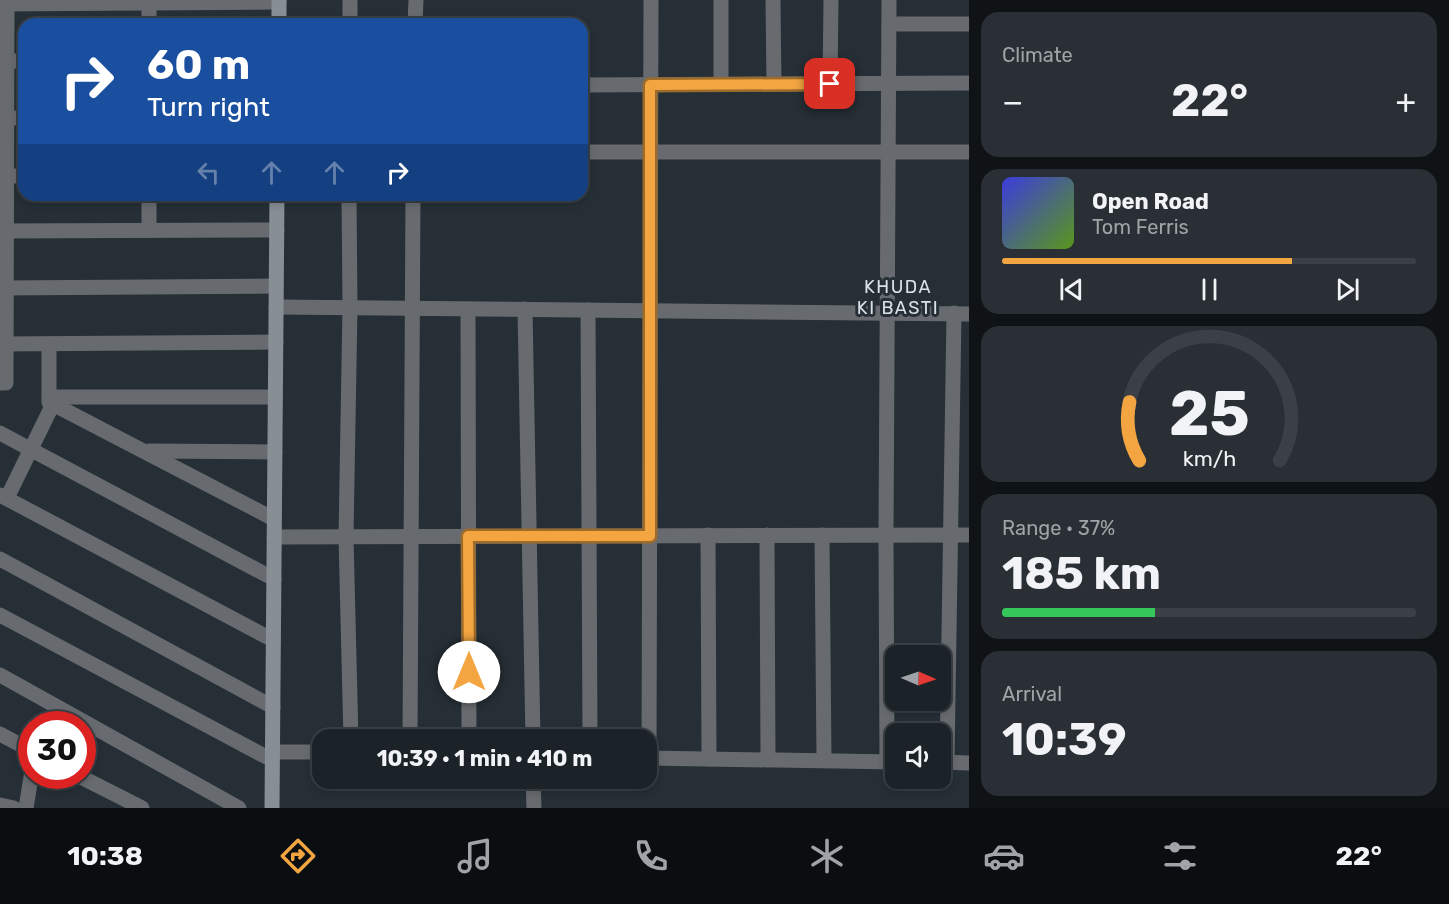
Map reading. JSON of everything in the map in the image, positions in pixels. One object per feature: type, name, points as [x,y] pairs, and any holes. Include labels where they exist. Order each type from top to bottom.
[{"type":"street","points":[[350,0],[350,18]]},
{"type":"street","points":[[415,18],[416,0]]},
{"type":"street","points":[[648,729],[651,0]]},
{"type":"street","points":[[721,0],[721,84]]},
{"type":"street","points":[[773,0],[774,84]]},
{"type":"street","points":[[830,84],[831,0]]},
{"type":"street","points":[[889,0],[885,535],[890,723]]},
{"type":"street","points":[[0,383],[6,383],[3,344],[5,3],[279,1],[279,18]]},
{"type":"street","points":[[149,2],[149,18]]},
{"type":"street","points":[[889,24],[969,24]]},
{"type":"street","points":[[588,85],[969,83]]},
{"type":"street","points":[[588,152],[969,153]]},
{"type":"street","points":[[149,201],[149,230]]},
{"type":"street","points":[[272,808],[277,201]]},
{"type":"street","points":[[349,201],[350,308],[346,537],[351,729]]},
{"type":"street","points":[[410,729],[413,201]]},
{"type":"street","points":[[3,231],[277,230]]},
{"type":"street","points":[[3,288],[276,286]]},
{"type":"street","points":[[276,307],[962,314],[951,535],[945,723]]},
{"type":"street","points":[[468,309],[469,729]]},
{"type":"street","points":[[525,309],[533,729]]},
{"type":"street","points":[[588,310],[590,729]]},
{"type":"street","points":[[3,344],[276,342]]},
{"type":"street","points":[[49,344],[51,400],[30,450],[3,496],[273,640]]},
{"type":"street","points":[[51,400],[275,397]]},
{"type":"street","points":[[51,400],[144,452],[274,519]]},
{"type":"street","points":[[0,433],[274,579]]},
{"type":"street","points":[[144,452],[275,452]]},
{"type":"street","points":[[767,535],[768,760]]},
{"type":"street","points":[[822,535],[824,760]]},
{"type":"street","points":[[274,537],[969,535]]},
{"type":"street","points":[[708,536],[710,759]]},
{"type":"street","points":[[0,559],[273,707]]},
{"type":"street","points":[[0,615],[272,756],[312,753]]},
{"type":"street","points":[[0,675],[239,808]]},
{"type":"street","points":[[0,734],[18,744]]},
{"type":"street","points":[[657,758],[885,762]]},
{"type":"street","points":[[951,762],[969,763]]},
{"type":"street","points":[[96,785],[142,808]]},
{"type":"street","points":[[26,808],[29,789]]},
{"type":"street","points":[[533,789],[534,808]]},
{"type":"street","points":[[0,805],[14,808]]},
{"type":"district","name":"KHUDA KI BASTI","points":[[898,297]]},
{"type":"route","points":[[469,672],[468,536],[650,536],[650,85],[830,84]]}]
